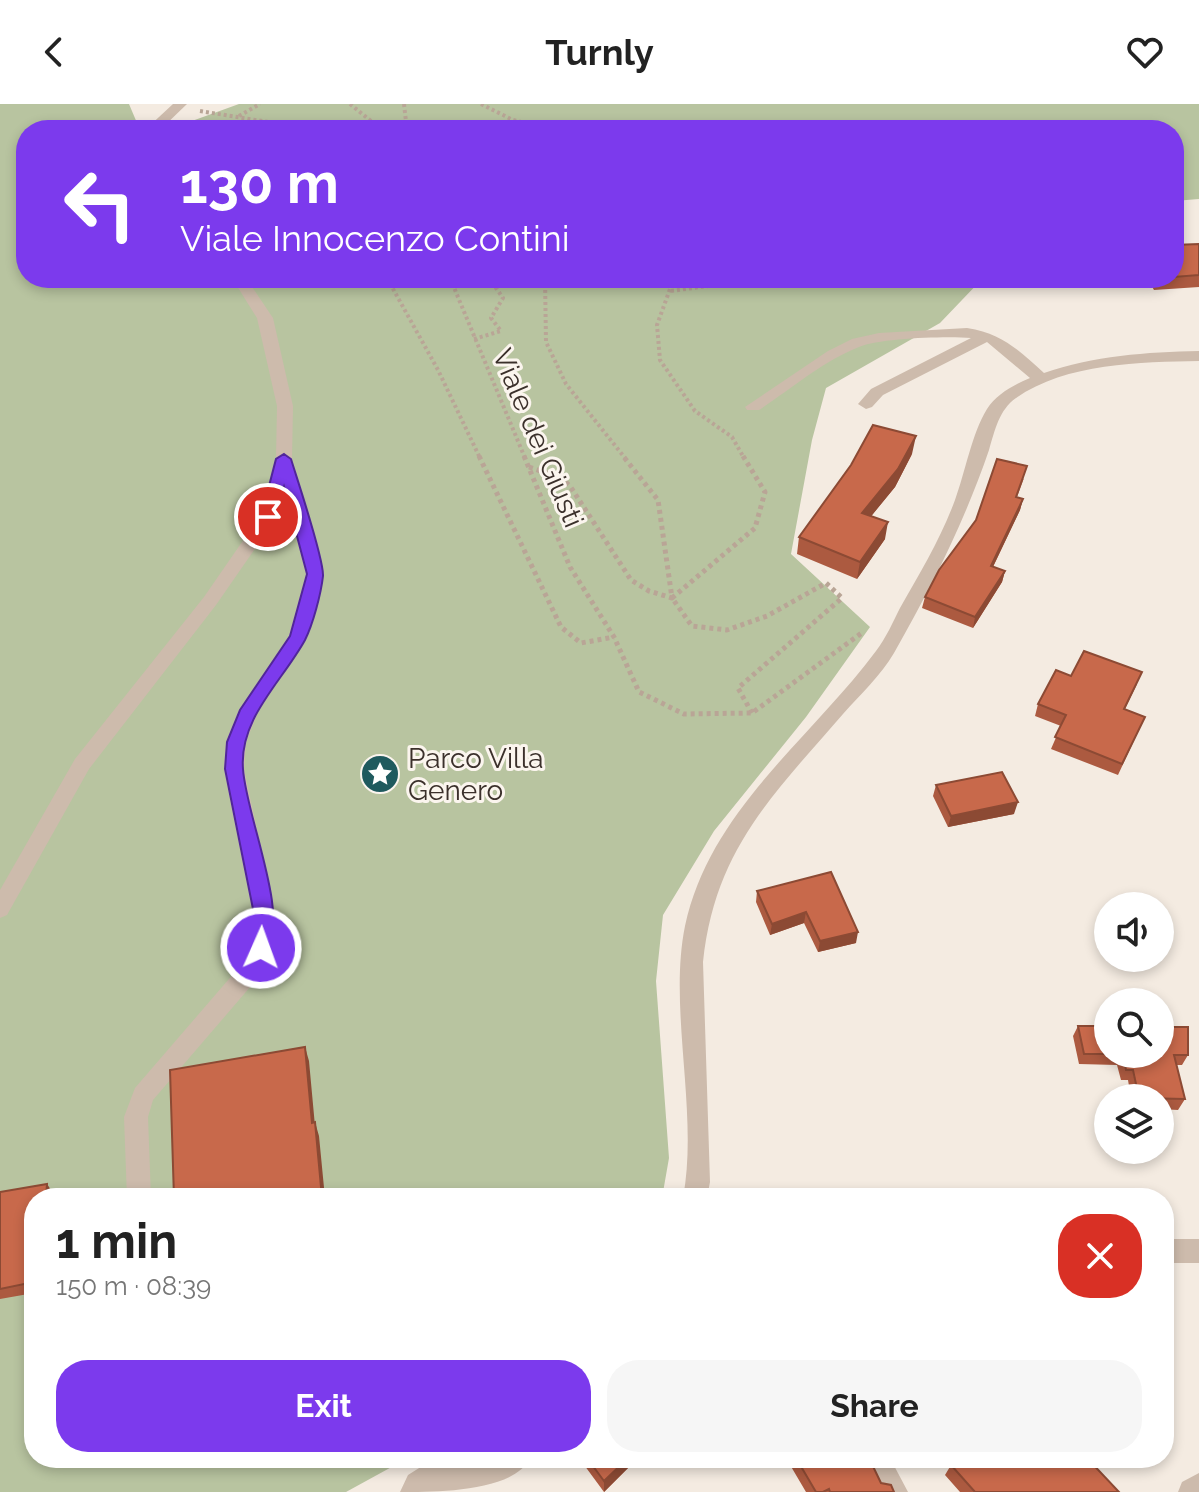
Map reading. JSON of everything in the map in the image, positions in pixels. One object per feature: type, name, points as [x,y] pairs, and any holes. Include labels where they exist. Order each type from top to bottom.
[{"type":"street","points":[[0,909],[82,764],[210,601],[268,517],[284,459],[285,406],[265,318],[246,288]]},
{"type":"street","points":[[753,407],[857,342],[879,338],[967,333],[987,336],[1003,345],[1039,377]]},
{"type":"street","points":[[866,404],[877,392],[987,336]]},
{"type":"street","points":[[697,1188],[692,962],[696,926],[709,883],[729,841],[751,807],[884,654],[940,554],[962,504],[994,410],[1002,397],[1039,377],[1146,359],[1199,356]]},
{"type":"street","points":[[139,1188],[136,1117],[143,1095],[243,979],[261,948],[264,914],[234,769],[236,742],[249,710],[298,637],[315,574],[284,459]]},
{"type":"street","points":[[1174,1251],[1199,1251]]},
{"type":"street","points":[[408,1492],[444,1468]]},
{"type":"street","points":[[414,1492],[500,1468]]},
{"type":"street","points":[[881,1468],[894,1492]]},
{"type":"street","points":[[1192,1492],[1199,1487]]},
{"type":"path","points":[[238,117],[260,104]]},
{"type":"path","points":[[350,104],[370,120]]},
{"type":"path","points":[[481,104],[513,120]]},
{"type":"path","points":[[176,109],[250,120]]},
{"type":"path","points":[[393,288],[438,370],[561,627],[581,643],[614,637]]},
{"type":"path","name":"Viale dei Giusti","points":[[454,288],[570,567],[614,637],[639,692],[684,714],[752,713]]},
{"type":"path","points":[[474,339],[501,331],[491,318],[503,298],[496,288]]},
{"type":"path","points":[[545,288],[546,342],[566,384],[658,500],[672,598],[692,626],[727,630],[767,616],[826,583],[842,598],[738,688],[752,713],[870,627],[902,623]]},
{"type":"path","points":[[672,288],[657,325],[660,360],[695,411],[732,437],[765,492],[755,528],[672,598]]},
{"type":"path","points":[[671,291],[693,288]]},
{"type":"path","points":[[528,466],[561,478],[570,486],[631,580],[649,591],[672,598]]},
{"type":"green space","name":"Parco Villa Genero","points":[[0,104],[129,104],[136,120],[16,120],[16,288],[973,288],[940,323],[826,388],[812,440],[791,554],[870,627],[806,717],[714,831],[663,915],[656,981],[669,1158],[664,1188],[24,1188],[24,1468],[390,1468],[346,1492],[0,1492]]},
{"type":"green space","points":[[239,104],[1199,104],[1199,199],[1184,200],[1184,120],[195,120]]},
{"type":"building","points":[[1199,244],[1199,275],[1184,276],[1184,245]]},
{"type":"building","points":[[873,425],[916,436],[898,469],[862,513],[888,522],[860,562],[799,537],[851,465]]},
{"type":"building","points":[[997,459],[1027,466],[1016,497],[1023,499],[991,566],[1005,571],[975,617],[925,597],[939,570],[976,520]]},
{"type":"building","points":[[1084,651],[1142,672],[1124,709],[1145,717],[1122,764],[1055,737],[1066,715],[1038,704],[1056,670],[1071,676]]},
{"type":"building","points":[[1002,772],[1018,802],[951,816],[936,785]]},
{"type":"building","points":[[831,872],[858,932],[820,941],[806,912],[772,924],[757,891]]},
{"type":"building","points":[[1078,1026],[1094,1026],[1094,1054],[1084,1054]]},
{"type":"building","points":[[1174,1027],[1188,1027],[1188,1055],[1174,1055]]},
{"type":"building","points":[[305,1047],[321,1188],[174,1188],[170,1070]]},
{"type":"building","points":[[1174,1055],[1185,1099],[1174,1099],[1174,1084],[1136,1084],[1133,1070],[1126,1070],[1174,1068]]},
{"type":"building","points":[[47,1184],[47,1188],[24,1188],[24,1284],[0,1289],[0,1192]]},
{"type":"building","points":[[594,1468],[618,1468],[604,1481]]},
{"type":"building","points":[[802,1468],[874,1468],[881,1483],[891,1485],[894,1492],[830,1492],[829,1489],[816,1492]]},
{"type":"building","points":[[954,1468],[1096,1468],[1119,1492],[975,1492]]},
{"type":"place","name":"Parco Villa Genero","points":[[380,774]]},
{"type":"route","points":[[261,948],[264,914],[234,769],[236,742],[249,710],[298,637],[315,574],[284,459],[268,517]]}]
